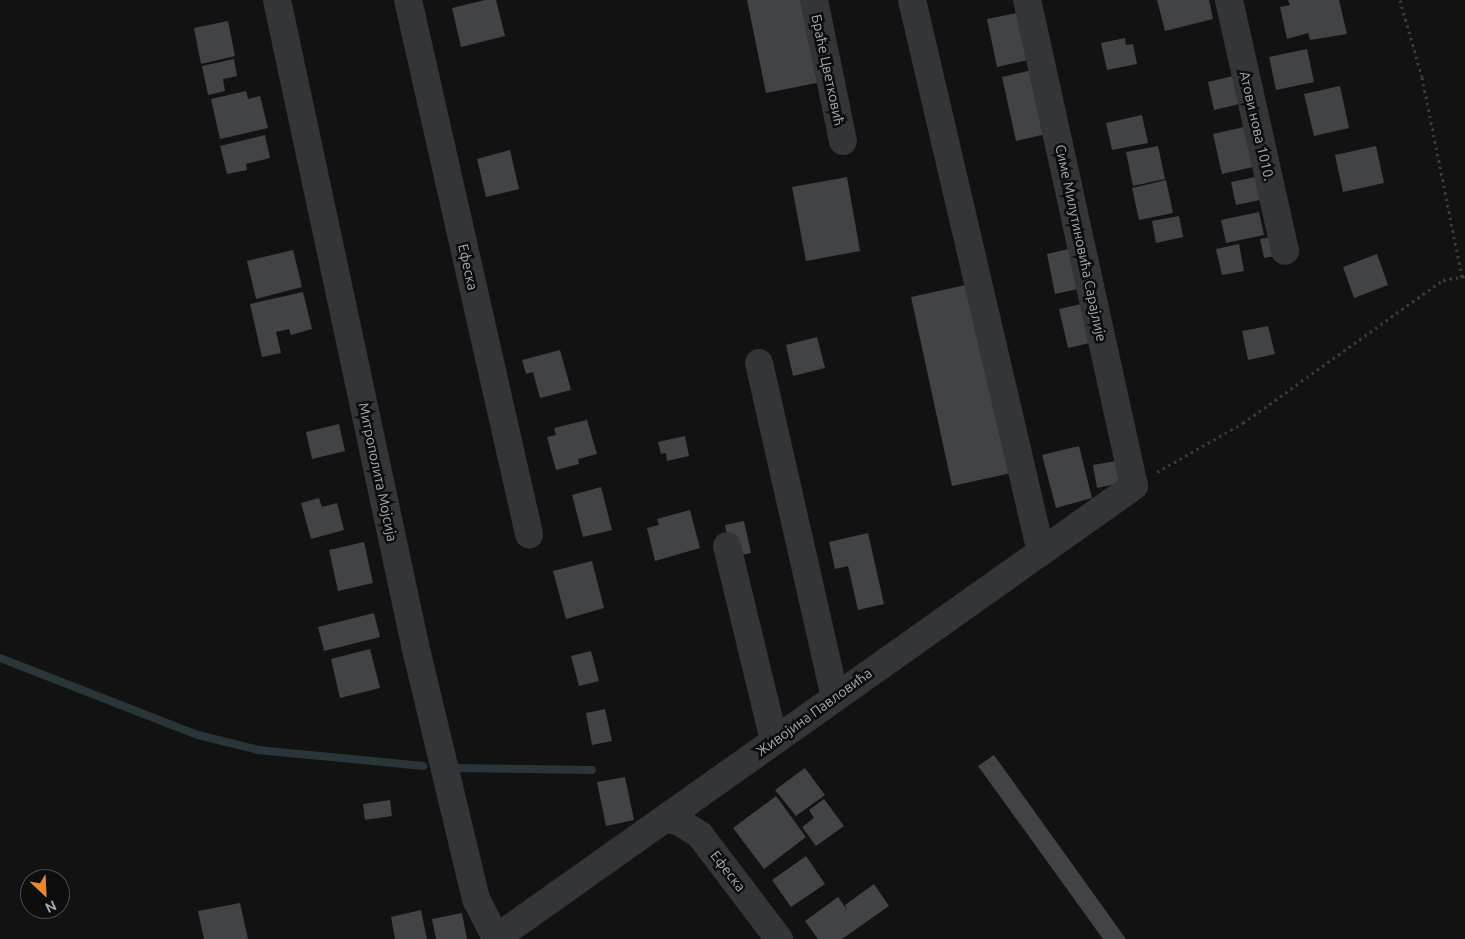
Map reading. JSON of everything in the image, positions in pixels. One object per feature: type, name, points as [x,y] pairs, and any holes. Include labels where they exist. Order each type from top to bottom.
[{"type":"street","name":"Митрополита Мојсија","points":[[277,0],[415,645],[476,900],[495,939]]},
{"type":"street","name":"Ефеска","points":[[408,0],[528,534]]},
{"type":"street","name":"Браће Цветковић","points":[[814,0],[843,141]]},
{"type":"street","points":[[912,0],[1041,552]]},
{"type":"street","name":"Симе Милутиновића Сарајлије","points":[[1026,0],[1134,486]]},
{"type":"street","name":"Атови нова 1010.","points":[[1229,0],[1285,251]]},
{"type":"street","points":[[759,363],[835,696]]},
{"type":"street","name":"Живојина Павловића","points":[[495,939],[835,696],[1134,486]]},
{"type":"street","points":[[728,546],[774,740]]},
{"type":"street","name":"Ефеска","points":[[665,819],[678,821],[700,835],[779,939]]},
{"type":"path","points":[[1134,486],[1243,423],[1443,280],[1463,277],[1429,106],[1400,0]]},
{"type":"building","points":[[485,0],[496,0],[505,36],[461,47],[452,8]]},
{"type":"building","points":[[747,0],[805,0],[821,82],[766,93]]},
{"type":"building","points":[[1157,0],[1209,0],[1213,19],[1165,31]]},
{"type":"building","points":[[1288,0],[1339,0],[1347,34],[1310,40],[1308,33],[1287,39],[1280,7],[1290,5]]},
{"type":"building","points":[[1022,12],[1032,59],[997,67],[987,19]]},
{"type":"building","points":[[228,21],[235,56],[201,64],[194,28]]},
{"type":"building","points":[[1125,38],[1126,45],[1133,44],[1137,64],[1107,70],[1101,43]]},
{"type":"building","points":[[1307,49],[1314,82],[1276,90],[1269,57]]},
{"type":"building","points":[[234,59],[237,76],[223,79],[225,91],[208,95],[202,66]]},
{"type":"building","points":[[1032,70],[1046,134],[1016,141],[1002,77]]},
{"type":"building","points":[[1237,75],[1244,103],[1214,110],[1208,82]]},
{"type":"building","points":[[1340,86],[1349,128],[1314,136],[1304,94]]},
{"type":"building","points":[[246,91],[248,99],[260,96],[268,128],[220,139],[211,99]]},
{"type":"building","points":[[1142,115],[1148,143],[1112,150],[1106,123]]},
{"type":"building","points":[[1244,127],[1253,167],[1222,174],[1213,134]]},
{"type":"building","points":[[265,135],[270,158],[246,164],[247,170],[227,174],[220,146]]},
{"type":"building","points":[[1158,146],[1165,179],[1133,186],[1126,152]]},
{"type":"building","points":[[1376,146],[1384,183],[1343,192],[1335,155]]},
{"type":"building","points":[[510,150],[519,189],[486,197],[477,159]]},
{"type":"building","points":[[847,177],[860,251],[806,261],[792,187]]},
{"type":"building","points":[[1255,177],[1260,200],[1236,205],[1231,182]]},
{"type":"building","points":[[1166,180],[1173,213],[1139,220],[1132,188]]},
{"type":"building","points":[[1259,212],[1264,235],[1226,243],[1221,220]]},
{"type":"building","points":[[1179,216],[1183,237],[1156,243],[1152,221]]},
{"type":"building","points":[[1277,236],[1281,255],[1264,258],[1260,239]]},
{"type":"building","points":[[1239,244],[1244,271],[1222,275],[1216,249]]},
{"type":"building","points":[[1073,248],[1082,288],[1055,294],[1047,254]]},
{"type":"building","points":[[293,250],[302,287],[256,299],[247,261]]},
{"type":"building","points":[[1377,254],[1388,285],[1354,298],[1343,267]]},
{"type":"building","points":[[975,283],[1016,472],[952,486],[911,297]]},
{"type":"building","points":[[303,292],[312,329],[291,335],[289,329],[276,332],[281,353],[262,357],[250,304]]},
{"type":"building","points":[[1086,303],[1094,342],[1068,348],[1059,309]]},
{"type":"building","points":[[1268,326],[1275,354],[1248,360],[1242,331]]},
{"type":"building","points":[[817,337],[825,368],[793,376],[786,345]]},
{"type":"building","points":[[560,350],[571,390],[540,398],[533,372],[526,374],[522,360]]},
{"type":"building","points":[[587,420],[597,454],[578,459],[579,464],[556,470],[547,437],[556,435],[554,428]]},
{"type":"building","points":[[339,424],[345,451],[312,459],[306,432]]},
{"type":"building","points":[[685,436],[689,456],[667,461],[666,453],[661,454],[658,442]]},
{"type":"building","points":[[1079,446],[1092,498],[1056,508],[1042,455]]},
{"type":"building","points":[[1116,461],[1120,483],[1097,488],[1093,465]]},
{"type":"building","points":[[601,487],[612,530],[583,537],[572,495]]},
{"type":"building","points":[[319,498],[322,507],[337,503],[344,530],[311,539],[301,503]]},
{"type":"building","points":[[690,510],[700,548],[655,561],[647,528],[659,525],[657,519]]},
{"type":"building","points":[[744,521],[751,553],[731,557],[725,525]]},
{"type":"building","points":[[868,533],[884,604],[858,610],[848,566],[835,569],[829,542]]},
{"type":"building","points":[[364,542],[373,583],[338,591],[329,550]]},
{"type":"building","points":[[592,561],[604,608],[566,619],[553,571]]},
{"type":"building","points":[[374,613],[380,637],[324,651],[318,627]]},
{"type":"building","points":[[370,649],[380,688],[340,698],[331,659]]},
{"type":"building","points":[[591,651],[599,681],[579,686],[571,656]]},
{"type":"building","points":[[605,709],[612,741],[592,745],[586,713]]},
{"type":"building","points":[[994,755],[1126,939],[1103,939],[978,766]]},
{"type":"building","points":[[805,768],[825,795],[796,816],[775,790]]},
{"type":"building","points":[[625,777],[634,820],[606,826],[597,782]]},
{"type":"building","points":[[776,796],[806,837],[764,869],[733,828]]},
{"type":"building","points":[[824,799],[844,826],[816,846],[802,827],[814,818],[809,810]]},
{"type":"building","points":[[390,800],[392,816],[365,820],[363,804]]},
{"type":"building","points":[[806,856],[825,884],[791,907],[772,880]]},
{"type":"building","points":[[874,884],[889,906],[842,939],[818,939],[805,921],[838,897],[847,910],[845,905]]},
{"type":"building","points":[[240,903],[248,939],[204,939],[198,911]]},
{"type":"building","points":[[421,910],[427,939],[395,939],[391,917]]},
{"type":"building","points":[[462,913],[467,939],[436,939],[432,919]]},
{"type":"waterway","points":[[0,658],[198,735],[258,750],[423,766]]},
{"type":"waterway","points":[[449,768],[592,770]]}]
